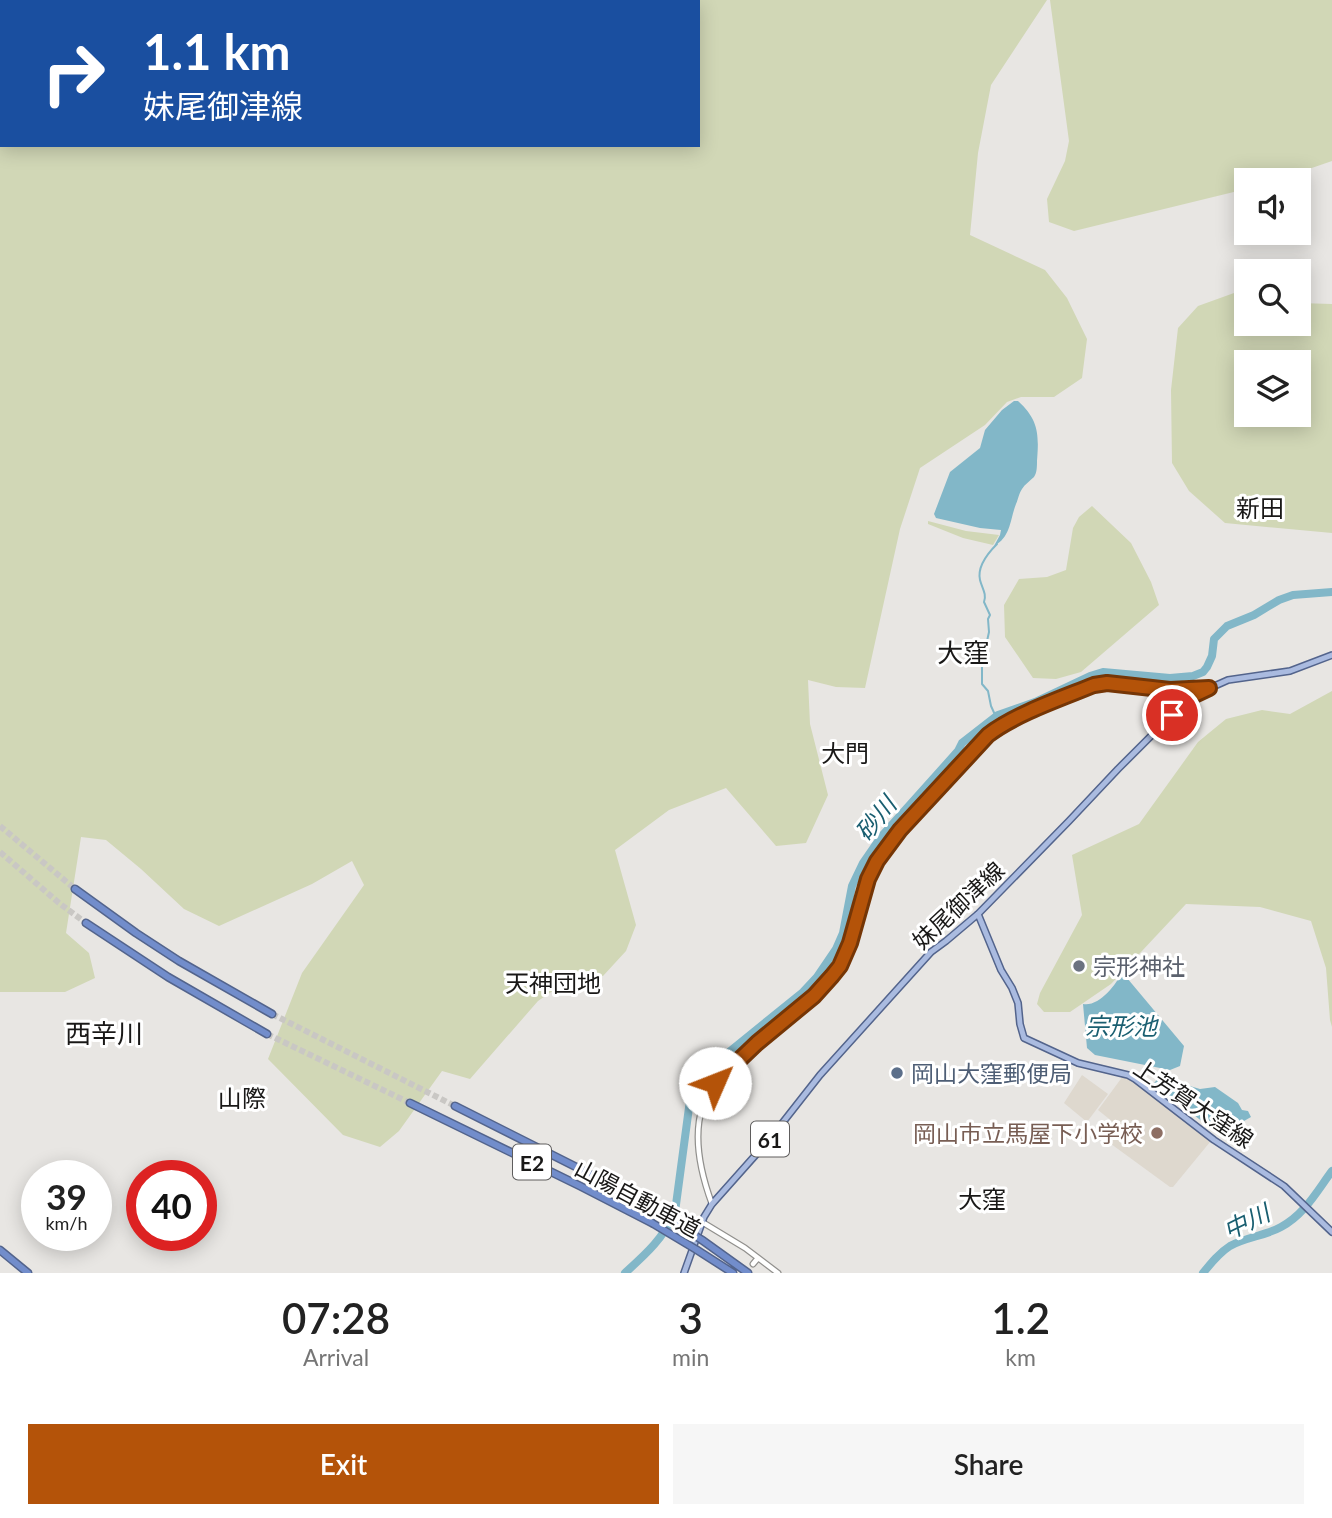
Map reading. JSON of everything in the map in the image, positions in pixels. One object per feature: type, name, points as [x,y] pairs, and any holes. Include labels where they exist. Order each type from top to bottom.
[{"type":"highway","points":[[75,888],[179,961],[272,1014]]},
{"type":"highway","points":[[86,923],[168,977],[267,1034]]},
{"type":"highway","name":"山陽自動車道","points":[[410,1103],[652,1223],[733,1273]]},
{"type":"highway","name":"山陽自動車道","points":[[455,1106],[588,1173],[657,1212],[748,1273]]},
{"type":"highway","points":[[0,1250],[29,1273]]},
{"type":"main road","name":"妹尾御津線","points":[[684,1273],[702,1222],[712,1204],[769,1140],[820,1074],[931,952],[978,914],[1190,697],[1228,680],[1290,671],[1332,655]]},
{"type":"main road","name":"上芳賀大窪線","points":[[978,914],[1018,1003],[1024,1038],[1079,1063],[1128,1075],[1214,1140],[1273,1177],[1332,1232]]},
{"type":"street","points":[[712,1204],[705,1185],[698,1142],[704,1103],[715,1083],[757,1043],[814,996],[840,966],[850,943],[868,879],[877,861],[900,830],[978,745],[1012,720],[1094,685],[1107,683],[1170,690],[1209,688]]},
{"type":"street","points":[[702,1222],[745,1248],[778,1273]]},
{"type":"street","points":[[753,1264],[758,1258]]},
{"type":"shaded area","points":[[1082,1075],[1108,1094],[1087,1122],[1064,1103]]},
{"type":"shaded area","name":"岡山市立馬屋下小学校","points":[[1123,1076],[1137,1083],[1210,1142],[1173,1187],[1107,1141],[1118,1126],[1098,1110]]},
{"type":"green space","points":[[700,0],[1047,0],[991,85],[978,153],[970,235],[1045,270],[1067,298],[1087,339],[1082,378],[1054,397],[1021,397],[1007,402],[985,425],[920,468],[900,529],[865,688],[836,687],[808,680],[810,724],[828,795],[806,843],[776,846],[726,788],[669,810],[615,850],[636,925],[626,951],[603,976],[560,986],[538,1001],[470,1079],[442,1071],[399,1131],[380,1147],[343,1135],[268,1059],[302,973],[364,885],[352,861],[312,884],[219,926],[184,909],[106,840],[81,837],[66,933],[89,953],[95,978],[65,992],[0,992],[0,147],[700,147]]},
{"type":"green space","points":[[1050,0],[1332,0],[1332,161],[1311,168],[1234,168],[1234,192],[1074,231],[1049,222],[1047,199],[1065,161],[1069,141]]},
{"type":"green space","points":[[1234,293],[1234,336],[1311,336],[1311,303],[1332,304],[1332,533],[1225,523],[1189,491],[1172,463],[1171,390],[1178,328],[1198,306]]},
{"type":"green space","points":[[1092,506],[1131,543],[1151,582],[1159,605],[1081,672],[1056,679],[1033,678],[1005,637],[1004,605],[1019,579],[1047,577],[1066,570],[1073,528],[1079,517]]},
{"type":"green space","points":[[928,521],[966,531],[999,535],[993,545],[963,538],[928,524]]},
{"type":"green space","points":[[1332,691],[1332,1027],[1326,968],[1311,921],[1260,907],[1186,904],[1111,984],[1070,1012],[1044,1012],[1037,1004],[1040,993],[1082,915],[1072,855],[1139,824],[1198,742],[1226,719],[1262,710],[1290,714]]},
{"type":"water","points":[[1018,401],[1025,408],[1034,421],[1038,443],[1037,469],[1034,477],[1020,492],[1007,533],[994,546],[1001,530],[936,518],[934,514],[950,472],[980,448],[985,430],[1002,410]]},
{"type":"water","name":"宗形池","points":[[1122,972],[1184,1046],[1180,1066],[1170,1070],[1095,1055],[1087,1048],[1083,1004],[1101,999]]},
{"type":"water","points":[[1159,1077],[1200,1089],[1215,1087],[1238,1103],[1242,1110],[1248,1111],[1251,1117],[1223,1133],[1217,1133],[1154,1084],[1151,1087]]},
{"type":"waterway","points":[[996,717],[988,691],[982,684],[982,664],[990,615],[984,602],[985,594],[979,575],[984,560],[997,544]]},
{"type":"waterway","name":"砂川","points":[[625,1273],[659,1238],[675,1212],[690,1100],[708,1069],[803,992],[817,977],[836,949],[843,933],[852,886],[863,863],[881,837],[958,751],[962,743],[998,715],[1103,672],[1170,678],[1193,676],[1203,672],[1212,656],[1214,639],[1227,626],[1293,595],[1332,592]]},
{"type":"waterway","name":"中川","points":[[1203,1273],[1230,1246],[1275,1230],[1297,1216],[1332,1171]]},
{"type":"tunnel","points":[[0,826],[75,889]]},
{"type":"tunnel","points":[[0,852],[86,923]]},
{"type":"tunnel","points":[[272,1014],[455,1106]]},
{"type":"tunnel","points":[[267,1034],[410,1103]]},
{"type":"place","name":"宗形神社","points":[[1079,966]]},
{"type":"place","name":"岡山大窪郵便局","points":[[897,1073]]},
{"type":"place","name":"岡山市立馬屋下小学校","points":[[1157,1133]]},
{"type":"district","name":"新田","points":[[1260,507]]},
{"type":"district","name":"大窪","points":[[963,652]]},
{"type":"district","name":"大門","points":[[845,752]]},
{"type":"district","name":"天神団地","points":[[553,982]]},
{"type":"district","name":"西辛川","points":[[104,1033]]},
{"type":"district","name":"山際","points":[[242,1097]]},
{"type":"district","name":"大窪","points":[[982,1198]]},
{"type":"route","points":[[715,1083],[757,1043],[814,996],[840,966],[850,943],[868,879],[877,861],[900,830],[988,735],[1012,720],[1094,685],[1124,684],[1170,690],[1209,688],[1190,697],[1172,715]]}]
